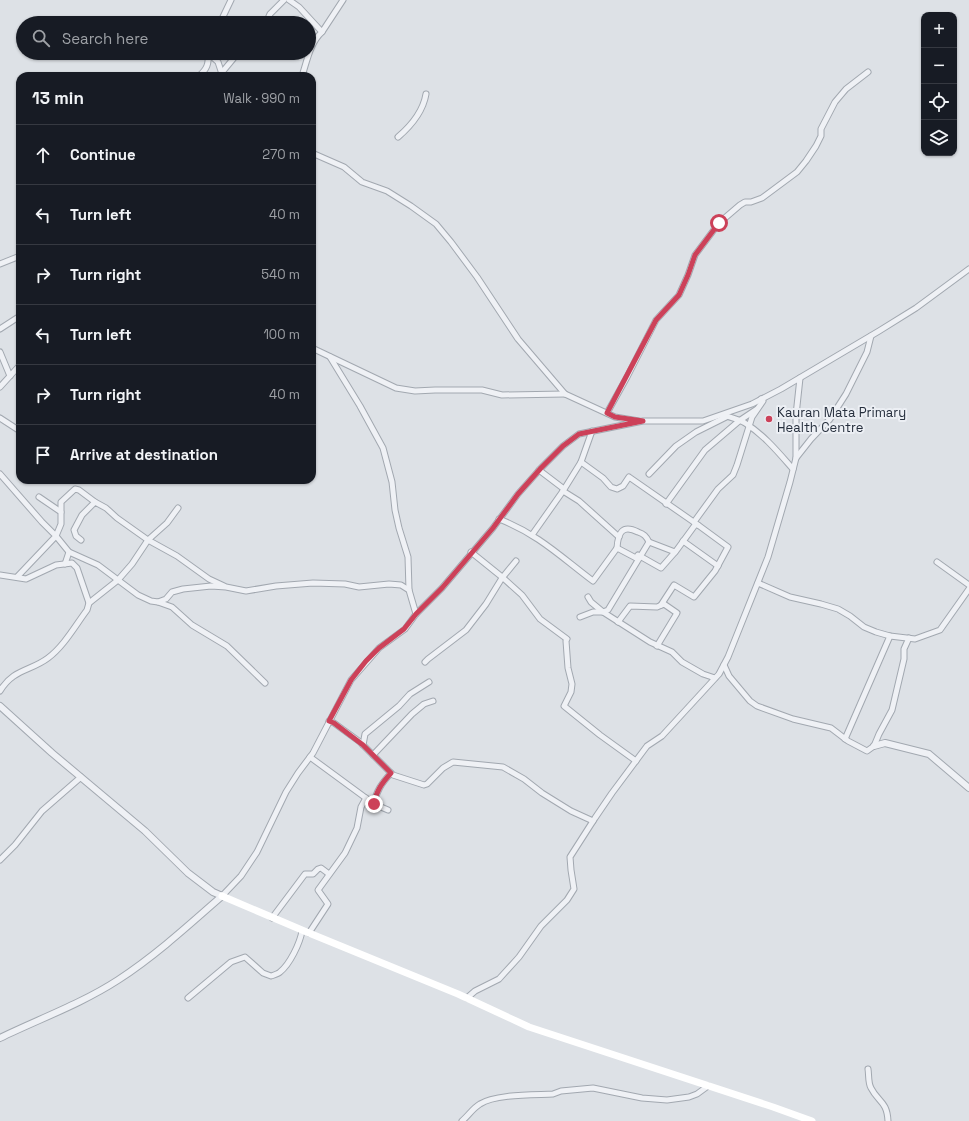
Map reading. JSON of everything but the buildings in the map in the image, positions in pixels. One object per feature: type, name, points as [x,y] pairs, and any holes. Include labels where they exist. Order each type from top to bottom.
[{"type":"main road","points":[[222,896],[305,932],[467,998],[529,1027],[774,1107],[812,1121]]},
{"type":"street","points":[[223,16],[231,0]]},
{"type":"street","points":[[269,16],[284,0]]},
{"type":"street","points":[[289,0],[299,7],[307,16]]},
{"type":"street","points":[[316,38],[322,32],[343,0]]},
{"type":"street","points":[[316,25],[322,32]]},
{"type":"street","points":[[203,72],[208,65],[208,60]]},
{"type":"street","points":[[216,60],[218,62],[220,72]]},
{"type":"street","points":[[222,72],[232,60]]},
{"type":"street","points":[[303,72],[307,60]]},
{"type":"street","points":[[607,413],[656,320],[679,295],[695,255],[719,223],[740,205],[745,202],[751,202],[762,198],[797,172],[816,146],[822,129],[835,102],[846,89],[868,72]]},
{"type":"street","points":[[398,137],[418,116],[424,105],[426,94]]},
{"type":"street","points":[[316,155],[344,167],[362,182],[387,191],[436,224],[477,276],[518,339],[565,394],[615,417],[643,421],[703,422],[725,416],[739,420],[744,422],[770,444],[793,469]]},
{"type":"street","points":[[0,264],[16,258]]},
{"type":"street","points":[[649,474],[676,446],[696,432],[781,389],[871,336],[916,308],[969,269]]},
{"type":"street","points":[[0,329],[16,319]]},
{"type":"street","points":[[796,458],[830,418],[846,394],[867,352],[871,336]]},
{"type":"street","points":[[316,350],[396,388],[415,391],[482,390],[502,395],[565,394]]},
{"type":"street","points":[[0,352],[10,376]]},
{"type":"street","points":[[329,356],[360,406],[383,448],[392,482],[399,528],[408,558],[409,590],[416,614]]},
{"type":"street","points":[[0,387],[16,369]]},
{"type":"street","points":[[467,998],[475,991],[499,978],[518,958],[541,926],[567,900],[574,889],[570,857],[612,793],[647,746],[662,736],[715,678],[724,665],[768,557],[784,505],[796,458],[796,414],[800,378]]},
{"type":"street","points":[[617,548],[636,558],[640,556],[660,568],[675,552],[696,524],[718,489],[732,475],[737,465],[752,417],[763,401],[761,399]]},
{"type":"street","points":[[666,504],[705,450],[739,420],[760,407]]},
{"type":"street","points":[[0,418],[16,428]]},
{"type":"street","points":[[0,1038],[32,1022],[80,1002],[118,980],[154,954],[222,896],[242,876],[257,852],[286,792],[298,772],[310,757],[351,680],[362,666],[379,648],[404,629],[416,614],[442,588],[518,494],[563,446],[579,434],[643,421]]},
{"type":"street","points":[[532,535],[564,490],[580,462],[592,431]]},
{"type":"street","points":[[580,462],[603,478],[611,487],[617,490],[623,486],[629,477],[728,547],[718,566],[694,597],[674,585],[660,605]]},
{"type":"street","points":[[539,470],[579,500],[619,537]]},
{"type":"street","points":[[0,474],[69,552],[98,565],[138,595],[151,601],[172,607],[192,625],[227,646],[265,683]]},
{"type":"street","points":[[17,577],[56,536],[61,524],[61,502],[75,489],[79,490],[106,508],[117,518],[148,540],[177,556],[209,578],[226,587]]},
{"type":"street","points":[[39,497],[61,512]]},
{"type":"street","points":[[81,540],[76,536],[74,530],[82,515],[95,502]]},
{"type":"street","points":[[0,691],[4,684],[20,671],[46,660],[56,652],[87,610],[90,603],[118,580],[132,564],[148,540],[167,524],[178,508]]},
{"type":"street","points":[[499,519],[518,527],[546,543],[593,582],[617,548],[620,534],[626,528],[630,528],[647,536],[649,542]]},
{"type":"street","points":[[683,541],[718,566]]},
{"type":"street","points":[[649,542],[675,552]]},
{"type":"street","points":[[580,617],[593,612],[603,612],[608,610],[649,542]]},
{"type":"street","points":[[65,564],[69,552]]},
{"type":"street","points":[[472,552],[522,595],[540,619],[567,640],[568,668],[572,684],[571,692],[564,706],[636,761]]},
{"type":"street","points":[[425,662],[466,630],[486,604],[502,577],[516,561]]},
{"type":"street","points":[[937,562],[969,585]]},
{"type":"street","points":[[0,575],[26,579],[56,565],[72,563],[77,568],[90,603]]},
{"type":"street","points":[[158,602],[166,599],[172,592],[183,589],[212,586],[246,591],[276,586],[313,583],[345,584],[359,587],[389,584],[401,585],[409,590]]},
{"type":"street","points":[[758,583],[790,597],[838,609],[864,627],[890,636],[915,639],[940,630],[969,589]]},
{"type":"street","points":[[588,597],[591,602],[618,622],[657,646],[672,652],[682,662],[703,674],[715,678]]},
{"type":"street","points":[[618,622],[630,606],[657,607],[664,604],[677,613],[657,646]]},
{"type":"street","points":[[845,739],[890,636]]},
{"type":"street","points":[[874,746],[892,710],[904,659],[904,649],[909,638]]},
{"type":"street","points":[[724,665],[729,676],[750,701],[757,706],[793,719],[831,728],[845,739],[867,751],[874,746],[885,743],[929,754],[969,788]]},
{"type":"street","points":[[363,745],[365,734],[399,706],[410,694],[429,682]]},
{"type":"street","points":[[373,755],[412,714],[424,704],[433,701]]},
{"type":"street","points":[[0,706],[145,831],[188,873],[213,892],[222,896]]},
{"type":"street","points":[[329,721],[334,723],[363,745],[393,775],[424,785],[427,784],[443,768],[453,762],[503,767],[524,779],[542,793],[571,811],[593,822]]},
{"type":"street","points":[[310,757],[374,804],[388,810]]},
{"type":"street","points":[[374,804],[375,796],[380,786],[391,773]]},
{"type":"street","points":[[0,860],[15,845],[42,811],[81,777]]},
{"type":"street","points":[[188,998],[231,962],[245,957],[263,973],[271,976],[280,972],[292,957],[305,932],[328,904],[318,890],[346,853],[357,828],[361,807],[366,798]]},
{"type":"street","points":[[272,918],[305,874],[313,874],[321,868],[329,874]]},
{"type":"street","points":[[868,1069],[869,1086],[884,1103],[888,1114],[888,1121]]},
{"type":"street","points":[[462,1121],[479,1104],[488,1100],[503,1097],[554,1094],[561,1091],[593,1088],[642,1098],[667,1100],[689,1097],[697,1094],[708,1086]]},
{"type":"place","name":"Kauran Mata Primary Health Centre","points":[[769,419]]},
{"type":"route","points":[[374,804],[375,796],[380,786],[391,773],[363,745],[334,723],[329,721],[351,680],[366,661],[379,648],[404,629],[416,614],[442,588],[493,528],[518,494],[563,446],[579,434],[643,421],[615,417],[607,413],[656,320],[679,295],[695,255],[719,223]]}]
